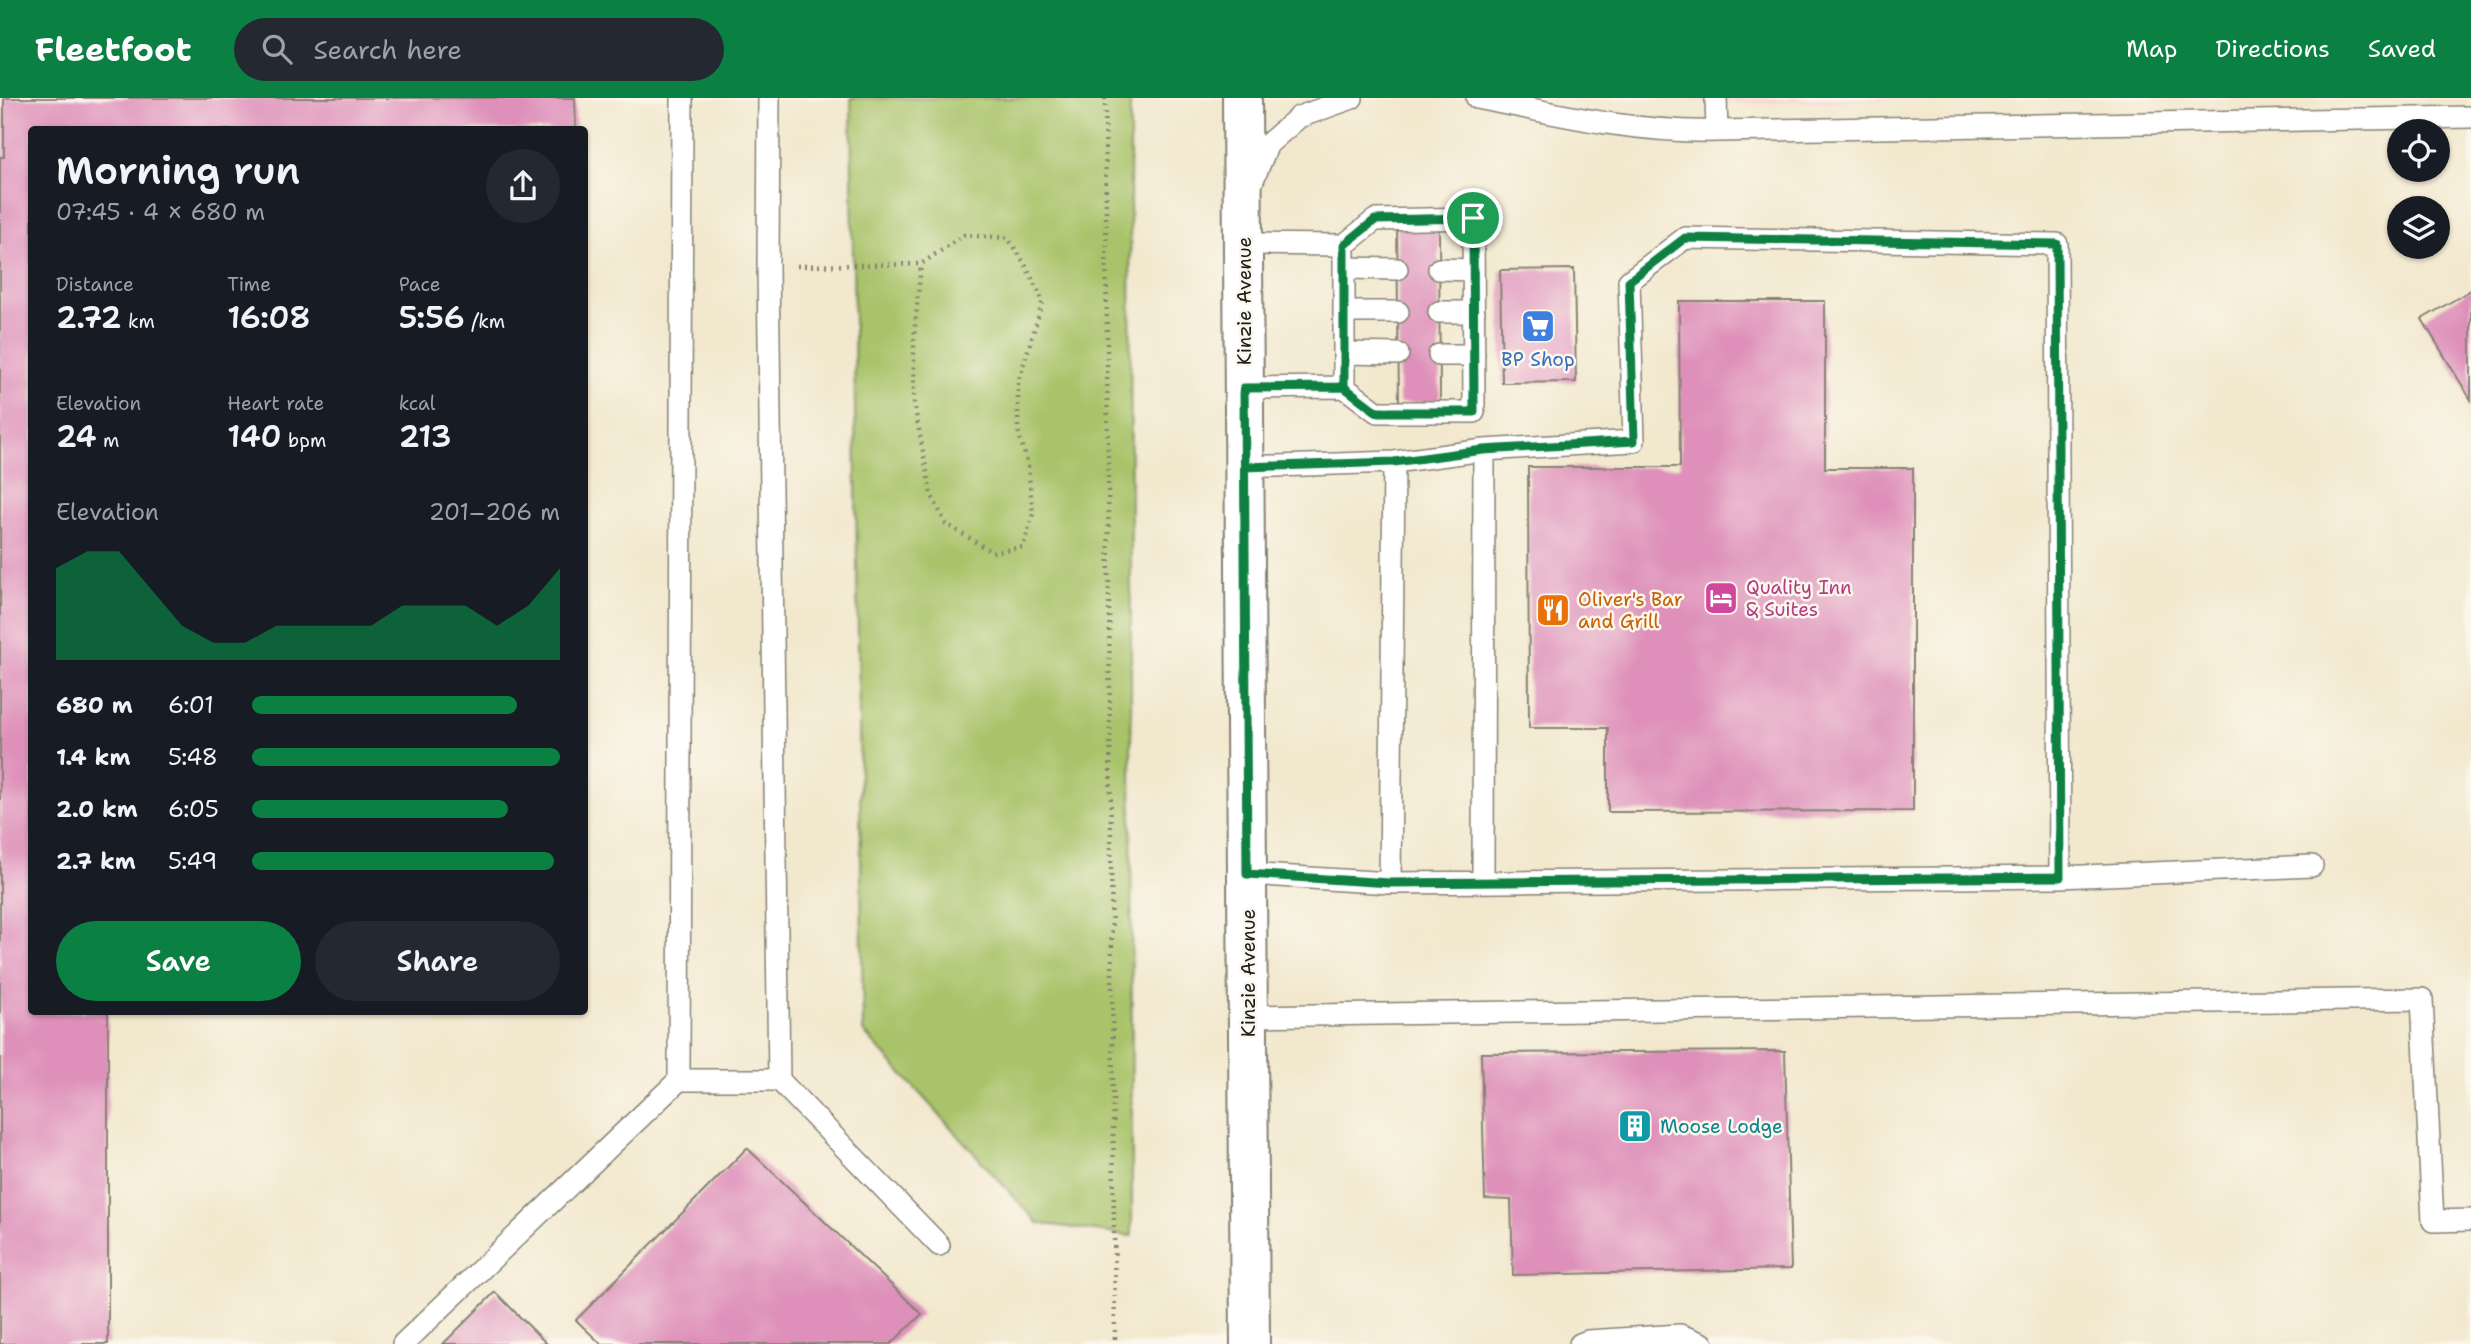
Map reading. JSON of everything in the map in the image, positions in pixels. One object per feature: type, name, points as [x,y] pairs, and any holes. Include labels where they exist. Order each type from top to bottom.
[{"type":"main road","name":"Kinzie Avenue","points":[[1242,98],[1250,1344]]},
{"type":"lane","points":[[679,1080],[682,98]]},
{"type":"lane","points":[[769,98],[768,266],[779,1080],[939,1245]]},
{"type":"lane","points":[[1243,205],[1268,144],[1299,117],[1352,98]]},
{"type":"lane","points":[[1477,98],[1612,126],[1693,131],[2397,108],[2471,117]]},
{"type":"lane","points":[[1716,98],[1717,131]]},
{"type":"lane","points":[[1243,243],[1344,245],[1375,220],[1473,218],[1474,412],[1377,412],[1344,387],[1244,388]]},
{"type":"lane","points":[[1245,467],[1394,462],[1483,450],[1634,441],[1629,281],[1685,238],[2057,244],[2060,877]]},
{"type":"lane","points":[[1344,245],[1344,387]]},
{"type":"lane","points":[[1344,268],[1397,269]]},
{"type":"lane","points":[[1439,269],[1473,270]]},
{"type":"lane","points":[[1439,313],[1474,312]]},
{"type":"lane","points":[[1344,313],[1398,313]]},
{"type":"lane","points":[[1344,353],[1398,354]]},
{"type":"lane","points":[[1439,355],[1474,355]]},
{"type":"lane","points":[[1483,450],[1483,881]]},
{"type":"lane","points":[[1390,883],[1394,462]]},
{"type":"lane","points":[[1247,874],[1390,883],[2060,877],[2312,866]]},
{"type":"lane","points":[[1248,1016],[2422,999],[2433,1221],[2471,1220]]},
{"type":"lane","points":[[403,1344],[679,1080],[779,1080]]},
{"type":"lane","points":[[1580,1344],[1588,1341],[1680,1335],[1703,1344]]},
{"type":"path","points":[[1105,98],[1115,1344]]},
{"type":"path","points":[[768,266],[921,264],[964,235],[1008,238],[1026,266],[1043,301],[1018,383],[1018,430],[1028,466],[1033,514],[1023,547],[992,552],[946,524],[931,494],[914,403],[914,337],[921,264]]},
{"type":"shaded area","points":[[1681,98],[1962,98],[1713,104]]},
{"type":"green space","points":[[851,98],[1130,98],[1132,1236],[1038,1223],[863,1031]]},
{"type":"building","points":[[4,98],[575,98],[576,126],[28,126],[28,1015],[108,1015],[108,1344],[0,1344],[0,157],[4,157]]},
{"type":"building","points":[[1397,226],[1439,226],[1440,403],[1399,403]]},
{"type":"building","name":"BP Shop","points":[[1574,269],[1576,382],[1502,383],[1500,270]]},
{"type":"building","points":[[2471,290],[2471,400],[2422,319]]},
{"type":"building","name":"Quality Inn & Suites","points":[[1679,301],[1825,301],[1825,468],[1913,468],[1913,811],[1608,812],[1608,728],[1529,728],[1528,467],[1680,467]]},
{"type":"building","name":"Moose Lodge","points":[[1785,1051],[1791,1269],[1513,1275],[1511,1200],[1485,1199],[1481,1053]]},
{"type":"building","points":[[747,1148],[922,1314],[891,1344],[601,1344],[576,1320]]},
{"type":"building","points":[[495,1292],[547,1344],[443,1344]]},
{"type":"place","name":"BP Shop","points":[[1538,326]]},
{"type":"place","name":"Quality Inn & Suites","points":[[1721,598]]},
{"type":"place","name":"Oliver's Bar and Grill","points":[[1553,610]]},
{"type":"place","name":"Moose Lodge","points":[[1635,1126]]},
{"type":"route","points":[[1473,218],[1375,220],[1344,245],[1344,387],[1244,388],[1247,874],[1390,883],[2060,877],[2057,244],[1685,238],[1629,281],[1634,441],[1483,450],[1394,462],[1245,467],[1244,388],[1344,387],[1377,412],[1474,412],[1473,218]]}]
